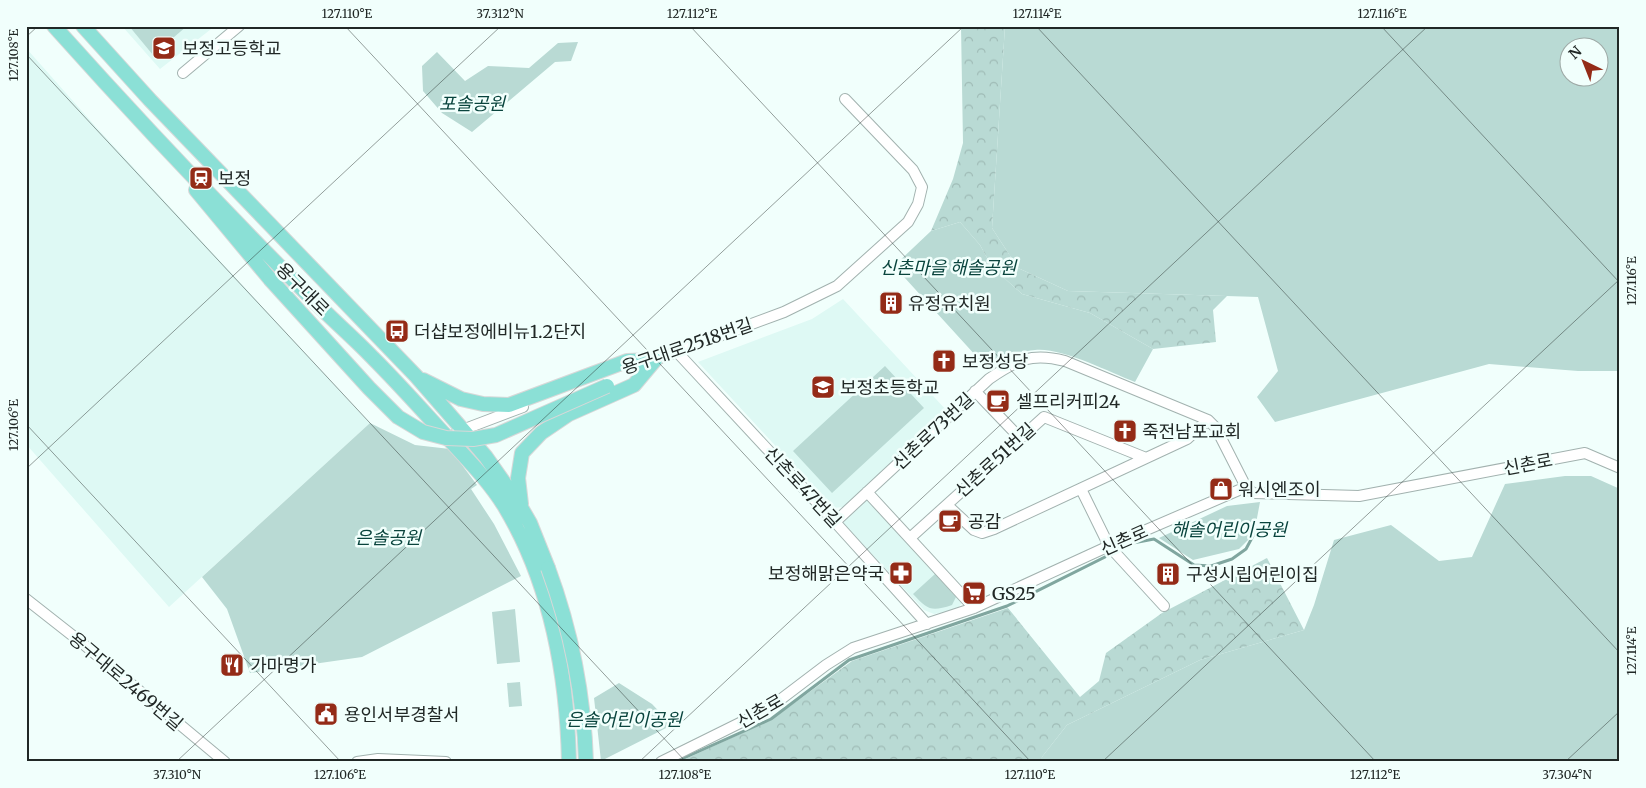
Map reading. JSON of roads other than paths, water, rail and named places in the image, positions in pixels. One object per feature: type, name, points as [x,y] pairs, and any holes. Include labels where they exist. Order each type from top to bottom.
[{"type":"main road","name":"용구대로","points":[[54,26],[149,131],[317,304],[373,358],[473,464],[486,481],[509,514],[533,566],[551,617],[562,669],[569,762]]},
{"type":"main road","name":"용구대로","points":[[83,26],[150,100],[416,376],[492,464],[530,523],[561,604],[571,646],[585,725],[586,762]]},
{"type":"main road","points":[[149,131],[211,210],[270,280],[374,394],[398,417],[423,432],[446,438],[472,439],[496,435],[634,376],[655,360]]},
{"type":"main road","points":[[373,358],[393,363],[430,400],[434,396]]},
{"type":"main road","points":[[416,376],[461,399],[484,404],[509,405],[627,361],[655,360]]},
{"type":"main road","points":[[522,509],[518,478],[522,453],[541,433],[569,414],[634,385],[655,360]]},
{"type":"main road","points":[[486,481],[488,473],[494,474],[521,516],[530,523]]},
{"type":"street","points":[[183,73],[239,26]]},
{"type":"street","name":"용구대로2518번길","points":[[446,436],[623,368],[655,360],[784,312],[836,286],[908,222],[918,204],[922,187],[914,170],[845,99]]},
{"type":"street","name":"신촌로47번길","points":[[677,352],[927,624]]},
{"type":"street","name":"신촌로73번길","points":[[835,522],[989,379],[1009,366],[1027,358],[1048,356],[1065,361],[1208,420]]},
{"type":"street","points":[[975,391],[1020,438]]},
{"type":"street","name":"신촌로51번길","points":[[910,538],[1044,417],[1146,458]]},
{"type":"street","points":[[947,504],[974,530],[982,533],[1187,439],[1208,420],[1216,428],[1246,487]]},
{"type":"street","name":"신촌로","points":[[661,762],[768,709],[826,664],[854,648],[974,608],[1109,546],[1246,487],[1253,493],[1359,496],[1585,453],[1620,468]]},
{"type":"street","points":[[1081,489],[1109,546],[1164,606]]},
{"type":"street","points":[[867,492],[974,608]]},
{"type":"street","name":"용구대로2469번길","points":[[26,599],[225,762]]},
{"type":"street","points":[[357,762],[378,759],[446,762]]},
{"type":"waterway","points":[[675,762],[771,719],[849,660],[1007,606],[1133,543],[1154,539],[1194,565],[1211,566],[1232,559],[1246,549],[1254,534]]},
{"type":"place","name":"보정고등학교","points":[[164,48]]},
{"type":"place","name":"보정","points":[[201,178]]},
{"type":"place","name":"유정유치원","points":[[891,303]]},
{"type":"place","name":"더샵보정에비뉴1.2단지","points":[[397,331]]},
{"type":"place","name":"보정성당","points":[[944,361]]},
{"type":"place","name":"보정초등학교","points":[[823,387]]},
{"type":"place","name":"셀프리커피24","points":[[998,401]]},
{"type":"place","name":"죽전남포교회","points":[[1125,431]]},
{"type":"place","name":"워시엔조이","points":[[1221,489]]},
{"type":"place","name":"공감","points":[[950,521]]},
{"type":"place","name":"보정해맑은약국","points":[[901,573]]},
{"type":"place","name":"구성시립어린이집","points":[[1168,574]]},
{"type":"place","name":"GS25","points":[[974,593]]},
{"type":"place","name":"가마명가","points":[[232,665]]},
{"type":"place","name":"용인서부경찰서","points":[[326,714]]},
{"type":"park label","name":"포솔공원","points":[[472,103]]},
{"type":"park label","name":"신촌마을 해솔공원","points":[[948,267]]},
{"type":"park label","name":"해솔어린이공원","points":[[1229,529]]},
{"type":"park label","name":"은솔공원","points":[[388,537]]},
{"type":"park label","name":"은솔어린이공원","points":[[624,719]]}]
